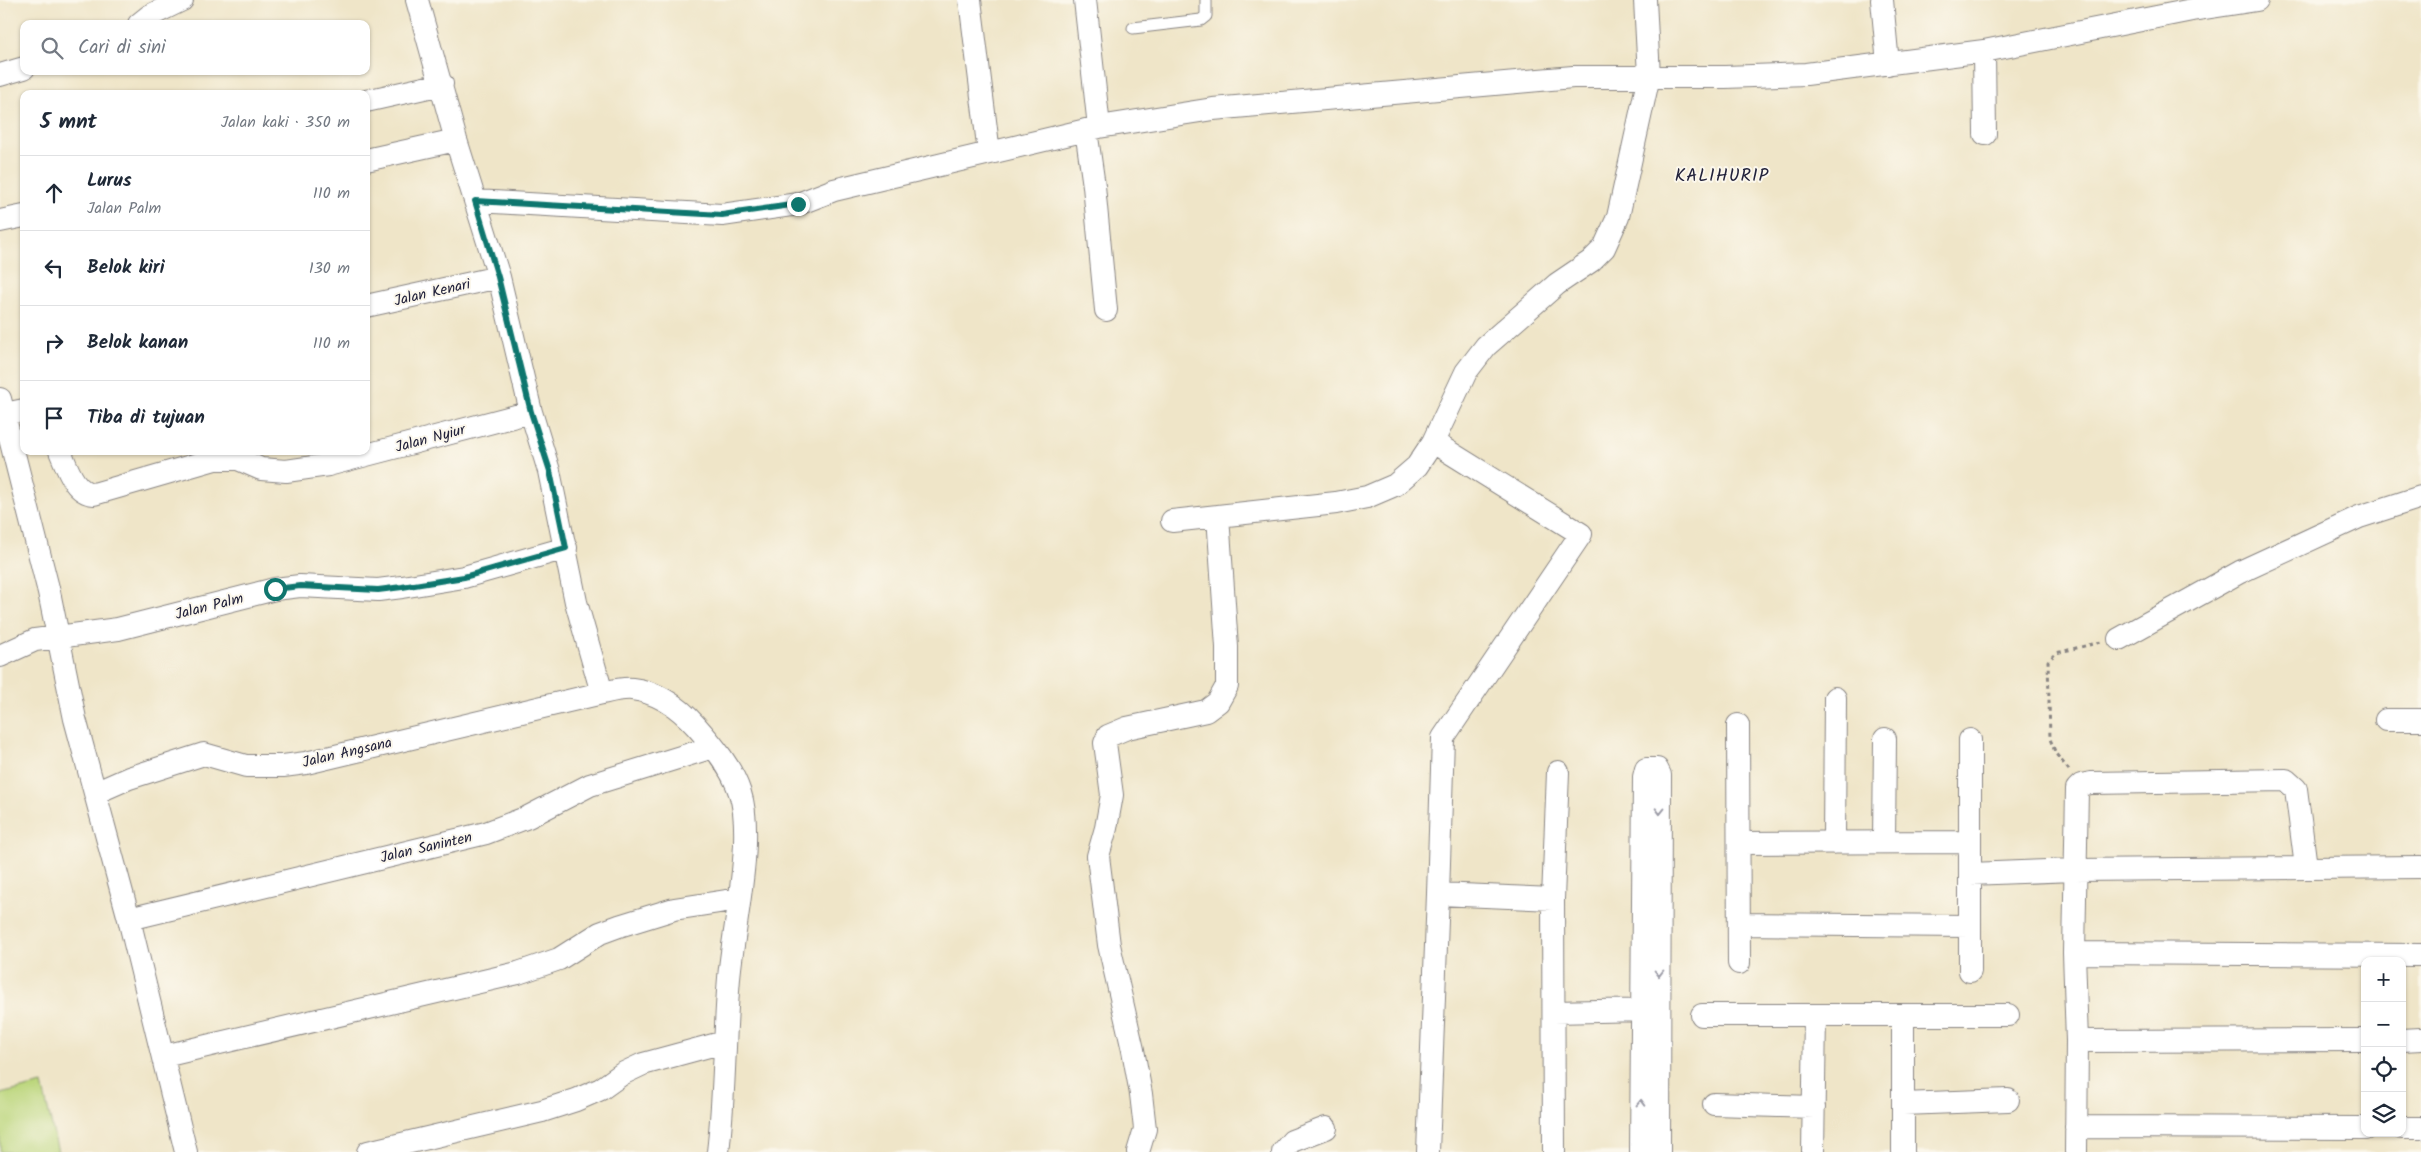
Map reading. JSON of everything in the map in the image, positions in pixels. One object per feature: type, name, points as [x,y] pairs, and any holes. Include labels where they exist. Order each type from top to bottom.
[{"type":"street","points":[[144,20],[182,0]]},
{"type":"street","points":[[417,0],[442,84],[456,140],[498,277],[531,412],[550,471],[576,602],[602,692]]},
{"type":"street","points":[[970,0],[989,152]]},
{"type":"street","points":[[1085,0],[1094,186],[1106,310]]},
{"type":"street","points":[[1172,521],[1336,503],[1367,497],[1395,485],[1417,466],[1433,442],[1466,372],[1486,346],[1557,284],[1591,261],[1604,248],[1618,217],[1649,76],[1645,0]]},
{"type":"street","points":[[1882,0],[1888,64]]},
{"type":"street","points":[[475,201],[722,215],[798,204],[834,190],[932,168],[989,152],[1092,128],[1213,109],[1319,98],[1573,77],[1649,76],[1724,78],[1806,74],[1984,52],[2192,5],[2257,0]]},
{"type":"street","points":[[1984,52],[1985,134]]},
{"type":"street","points":[[0,75],[20,69]]},
{"type":"street","points":[[370,101],[442,84]]},
{"type":"street","points":[[370,159],[456,140]]},
{"type":"street","points":[[0,221],[20,217]]},
{"type":"street","name":"Jalan Kenari","points":[[370,305],[498,277]]},
{"type":"street","points":[[7,410],[50,592],[75,719],[129,919],[186,1152]]},
{"type":"street","name":"Jalan Nyiur","points":[[370,453],[531,412]]},
{"type":"street","points":[[1428,1152],[1443,738],[1581,534],[1433,442]]},
{"type":"street","name":"Jalan Nyiur","points":[[62,455],[78,488],[86,493],[94,494],[215,459],[238,459],[261,469],[286,471],[328,464],[363,455]]},
{"type":"street","points":[[2119,639],[2240,572],[2359,517],[2421,497]]},
{"type":"street","points":[[1138,1152],[1145,1130],[1141,1094],[1133,1050],[1108,945],[1098,856],[1106,828],[1112,795],[1105,743],[1112,733],[1127,728],[1206,711],[1218,702],[1227,686],[1228,647],[1218,516]]},
{"type":"street","name":"Jalan Palm","points":[[0,656],[35,640],[118,629],[275,589],[300,586],[378,590],[436,582],[464,577],[566,548]]},
{"type":"street","name":"Jalan Angsana","points":[[95,794],[129,778],[204,754],[246,766],[283,766],[306,763],[602,692],[631,688],[655,695],[669,702],[689,718],[728,767],[740,793],[744,822],[744,848],[729,976],[724,1042],[725,1082],[718,1152]]},
{"type":"street","points":[[1834,843],[1836,698]]},
{"type":"street","points":[[2386,720],[2421,720]]},
{"type":"street","points":[[1738,725],[1739,963]]},
{"type":"street","points":[[1884,842],[1885,739]]},
{"type":"street","points":[[1970,740],[1970,971]]},
{"type":"street","name":"Jalan Saninten","points":[[129,919],[486,833],[528,817],[590,785],[713,747]]},
{"type":"street","points":[[1554,1152],[1553,900],[1558,772]]},
{"type":"street","points":[[2076,1152],[2077,1041],[2074,953],[2076,789],[2081,785],[2286,780],[2296,789],[2306,867]]},
{"type":"street","points":[[1739,843],[1970,842]]},
{"type":"street","points":[[1970,874],[2075,870],[2421,867]]},
{"type":"street","points":[[1651,883],[1650,1143],[1643,1010],[1651,883]]},
{"type":"street","points":[[1438,894],[1553,900]]},
{"type":"street","points":[[164,1056],[518,973],[559,960],[600,933],[619,926],[674,909],[722,900],[739,899]]},
{"type":"street","points":[[1739,924],[1970,926]]},
{"type":"street","points":[[2074,953],[2421,954]]},
{"type":"street","points":[[1554,1012],[1643,1010]]},
{"type":"street","points":[[1702,1015],[2008,1015]]},
{"type":"street","points":[[1813,1152],[1815,1015]]},
{"type":"street","points":[[1903,1015],[1903,1152]]},
{"type":"street","points":[[2406,1040],[2421,1039]]},
{"type":"street","points":[[2077,1041],[2361,1040]]},
{"type":"street","points":[[368,1152],[434,1144],[542,1111],[576,1100],[601,1089],[622,1074],[643,1064],[724,1042]]},
{"type":"street","points":[[1904,1104],[2008,1100]]},
{"type":"street","points":[[1714,1104],[1814,1107]]},
{"type":"street","points":[[2076,1127],[2361,1128]]},
{"type":"street","points":[[1283,1152],[1292,1141],[1326,1128]]},
{"type":"street","points":[[2406,1128],[2421,1128]]},
{"type":"lane","points":[[1134,28],[1201,20],[1206,16],[1206,0]]},
{"type":"path","points":[[2081,785],[2056,754],[2050,739],[2048,661],[2056,653],[2119,639]]},
{"type":"green space","points":[[42,1084],[58,1152],[0,1152],[0,1094]]},
{"type":"district","name":"KALIHURIP","points":[[1722,175]]},
{"type":"route","points":[[275,589],[300,586],[378,590],[427,584],[464,577],[566,548],[550,471],[531,412],[498,277],[475,201],[722,215],[798,204]]}]
